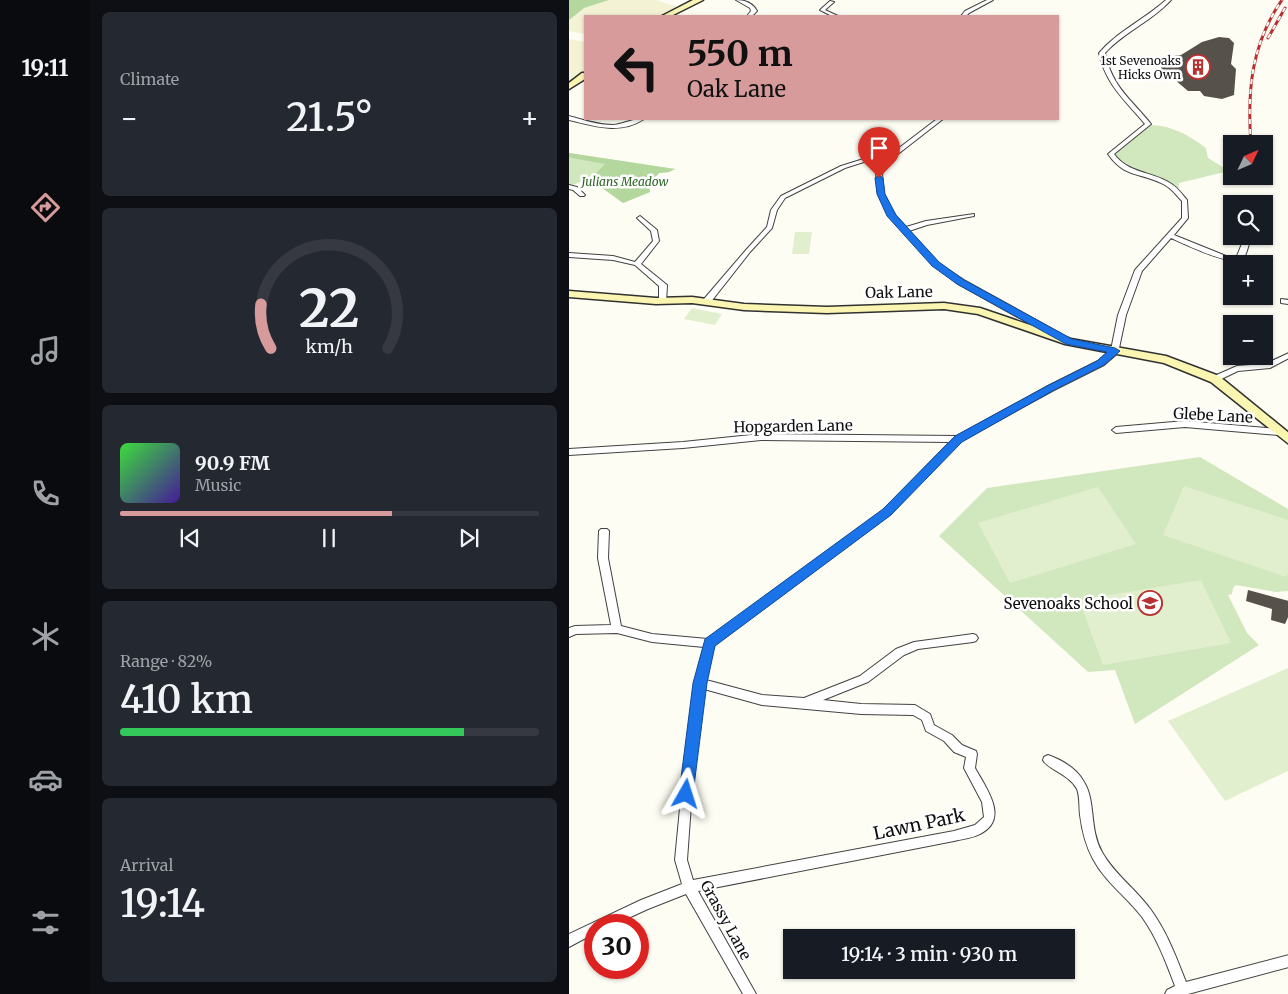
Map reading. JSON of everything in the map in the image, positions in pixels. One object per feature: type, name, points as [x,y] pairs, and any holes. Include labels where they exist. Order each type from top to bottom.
[{"type":"street","points":[[668,15],[699,0]]},
{"type":"street","points":[[738,0],[752,6],[754,12],[750,15]]},
{"type":"street","points":[[965,15],[991,0]]},
{"type":"street","points":[[569,633],[575,630],[617,630],[652,638],[710,643],[887,512],[959,439],[1043,392],[1101,363],[1115,351],[1122,315],[1139,270],[1185,218],[1185,201],[1168,184],[1133,172],[1117,163],[1111,154],[1147,124],[1110,81],[1104,67],[1102,53],[1109,44],[1153,16],[1169,0]]},
{"type":"street","points":[[832,2],[822,10],[834,15]]},
{"type":"street","points":[[569,87],[584,75]]},
{"type":"street","points":[[569,118],[607,128],[623,126],[638,120]]},
{"type":"street","points":[[939,120],[887,160],[879,178],[881,194],[892,216],[936,264],[961,282],[1069,342]]},
{"type":"street","points":[[707,302],[770,227],[774,210],[783,197],[843,167],[903,148]]},
{"type":"street","points":[[569,187],[575,188],[582,195]]},
{"type":"street","points":[[905,230],[972,215]]},
{"type":"street","points":[[637,264],[656,241],[654,230],[640,218]]},
{"type":"street","points":[[1171,236],[1225,258],[1240,258],[1245,245]]},
{"type":"street","points":[[569,256],[607,257],[637,264],[663,285],[663,301]]},
{"type":"street","name":"Oak Lane","points":[[569,294],[663,301],[707,302],[743,307],[827,310],[944,306],[980,311],[1069,342],[1166,360],[1215,379],[1288,440]]},
{"type":"street","points":[[1215,379],[1237,369],[1267,366],[1288,355]]},
{"type":"street","name":"Glebe Lane","points":[[1116,430],[1185,424],[1278,432]]},
{"type":"street","name":"Hopgarden Lane","points":[[569,452],[683,445],[761,437],[959,439]]},
{"type":"street","points":[[604,531],[603,558],[617,630]]},
{"type":"street","points":[[700,683],[762,700],[804,703],[864,679],[900,652],[917,645],[973,638]]},
{"type":"street","name":"Grassy Lane","points":[[710,643],[700,683],[687,777],[681,860],[689,888],[750,994]]},
{"type":"street","name":"Lawn Park","points":[[689,888],[954,836],[978,830],[990,819],[987,801],[969,768],[972,754],[958,749],[948,738],[930,728],[926,718],[915,710],[861,709],[804,703]]},
{"type":"street","points":[[1047,760],[1068,771],[1081,785],[1085,796],[1085,816],[1093,844],[1105,868],[1145,912],[1163,937],[1186,991],[1288,961]]},
{"type":"street","points":[[624,914],[689,888]]},
{"type":"street","points":[[569,941],[584,933]]},
{"type":"green space","points":[[569,0],[609,0],[584,8],[569,20]]},
{"type":"green space","points":[[609,0],[657,0],[677,7],[662,15],[584,15],[584,34],[569,31],[569,20],[584,8]]},
{"type":"green space","points":[[569,39],[584,42],[584,72],[569,83]]},
{"type":"green space","points":[[1147,125],[1163,126],[1186,135],[1206,148],[1208,158],[1223,167],[1223,172],[1179,183],[1178,191],[1169,185],[1133,172],[1112,154]]},
{"type":"green space","name":"Julians Meadow","points":[[569,153],[675,169],[659,173],[649,184],[650,192],[623,203],[590,179],[569,186]]},
{"type":"green space","name":"Julians Meadow","points":[[569,153],[675,169],[659,173],[649,184],[650,192],[623,203],[590,179],[605,164],[572,158],[569,157]]},
{"type":"green space","points":[[795,232],[812,232],[809,254],[792,254]]},
{"type":"green space","points":[[692,308],[722,314],[715,325],[684,319]]},
{"type":"green space","name":"Sevenoaks School","points":[[1200,457],[1288,509],[1288,591],[1276,592],[1236,585],[1233,588],[1232,594],[1228,595],[1247,633],[1259,645],[1135,724],[1115,670],[1088,672],[939,536],[987,488]]},
{"type":"green space","points":[[1184,486],[1288,520],[1289,570],[1286,577],[1163,535]]},
{"type":"green space","points":[[1098,487],[1136,544],[1010,583],[978,523]]},
{"type":"green space","points":[[1201,580],[1231,643],[1103,665],[1079,600]]},
{"type":"green space","points":[[1288,668],[1288,771],[1225,801],[1168,721]]},
{"type":"building","name":"1st Sevenoaks Hicks Own","points":[[1219,37],[1229,38],[1234,43],[1231,64],[1236,69],[1234,95],[1222,99],[1204,96],[1200,91],[1188,91],[1175,80],[1163,80],[1161,66],[1173,56],[1181,55],[1202,42]]},
{"type":"building","points":[[1248,590],[1289,601],[1289,615],[1285,624],[1271,620],[1272,609],[1246,601]]},
{"type":"railway","points":[[1251,135],[1250,106],[1253,69],[1264,34],[1282,0]]},
{"type":"railway","points":[[1268,38],[1285,8]]},
{"type":"place","name":"1st Sevenoaks Hicks Own","points":[[1198,67]]},
{"type":"place","name":"Sevenoaks School","points":[[1150,603]]},
{"type":"route","points":[[686,794],[700,683],[710,643],[887,512],[959,439],[1051,388],[1101,363],[1115,351],[1069,342],[961,282],[936,264],[892,216],[881,194],[879,178]]}]
